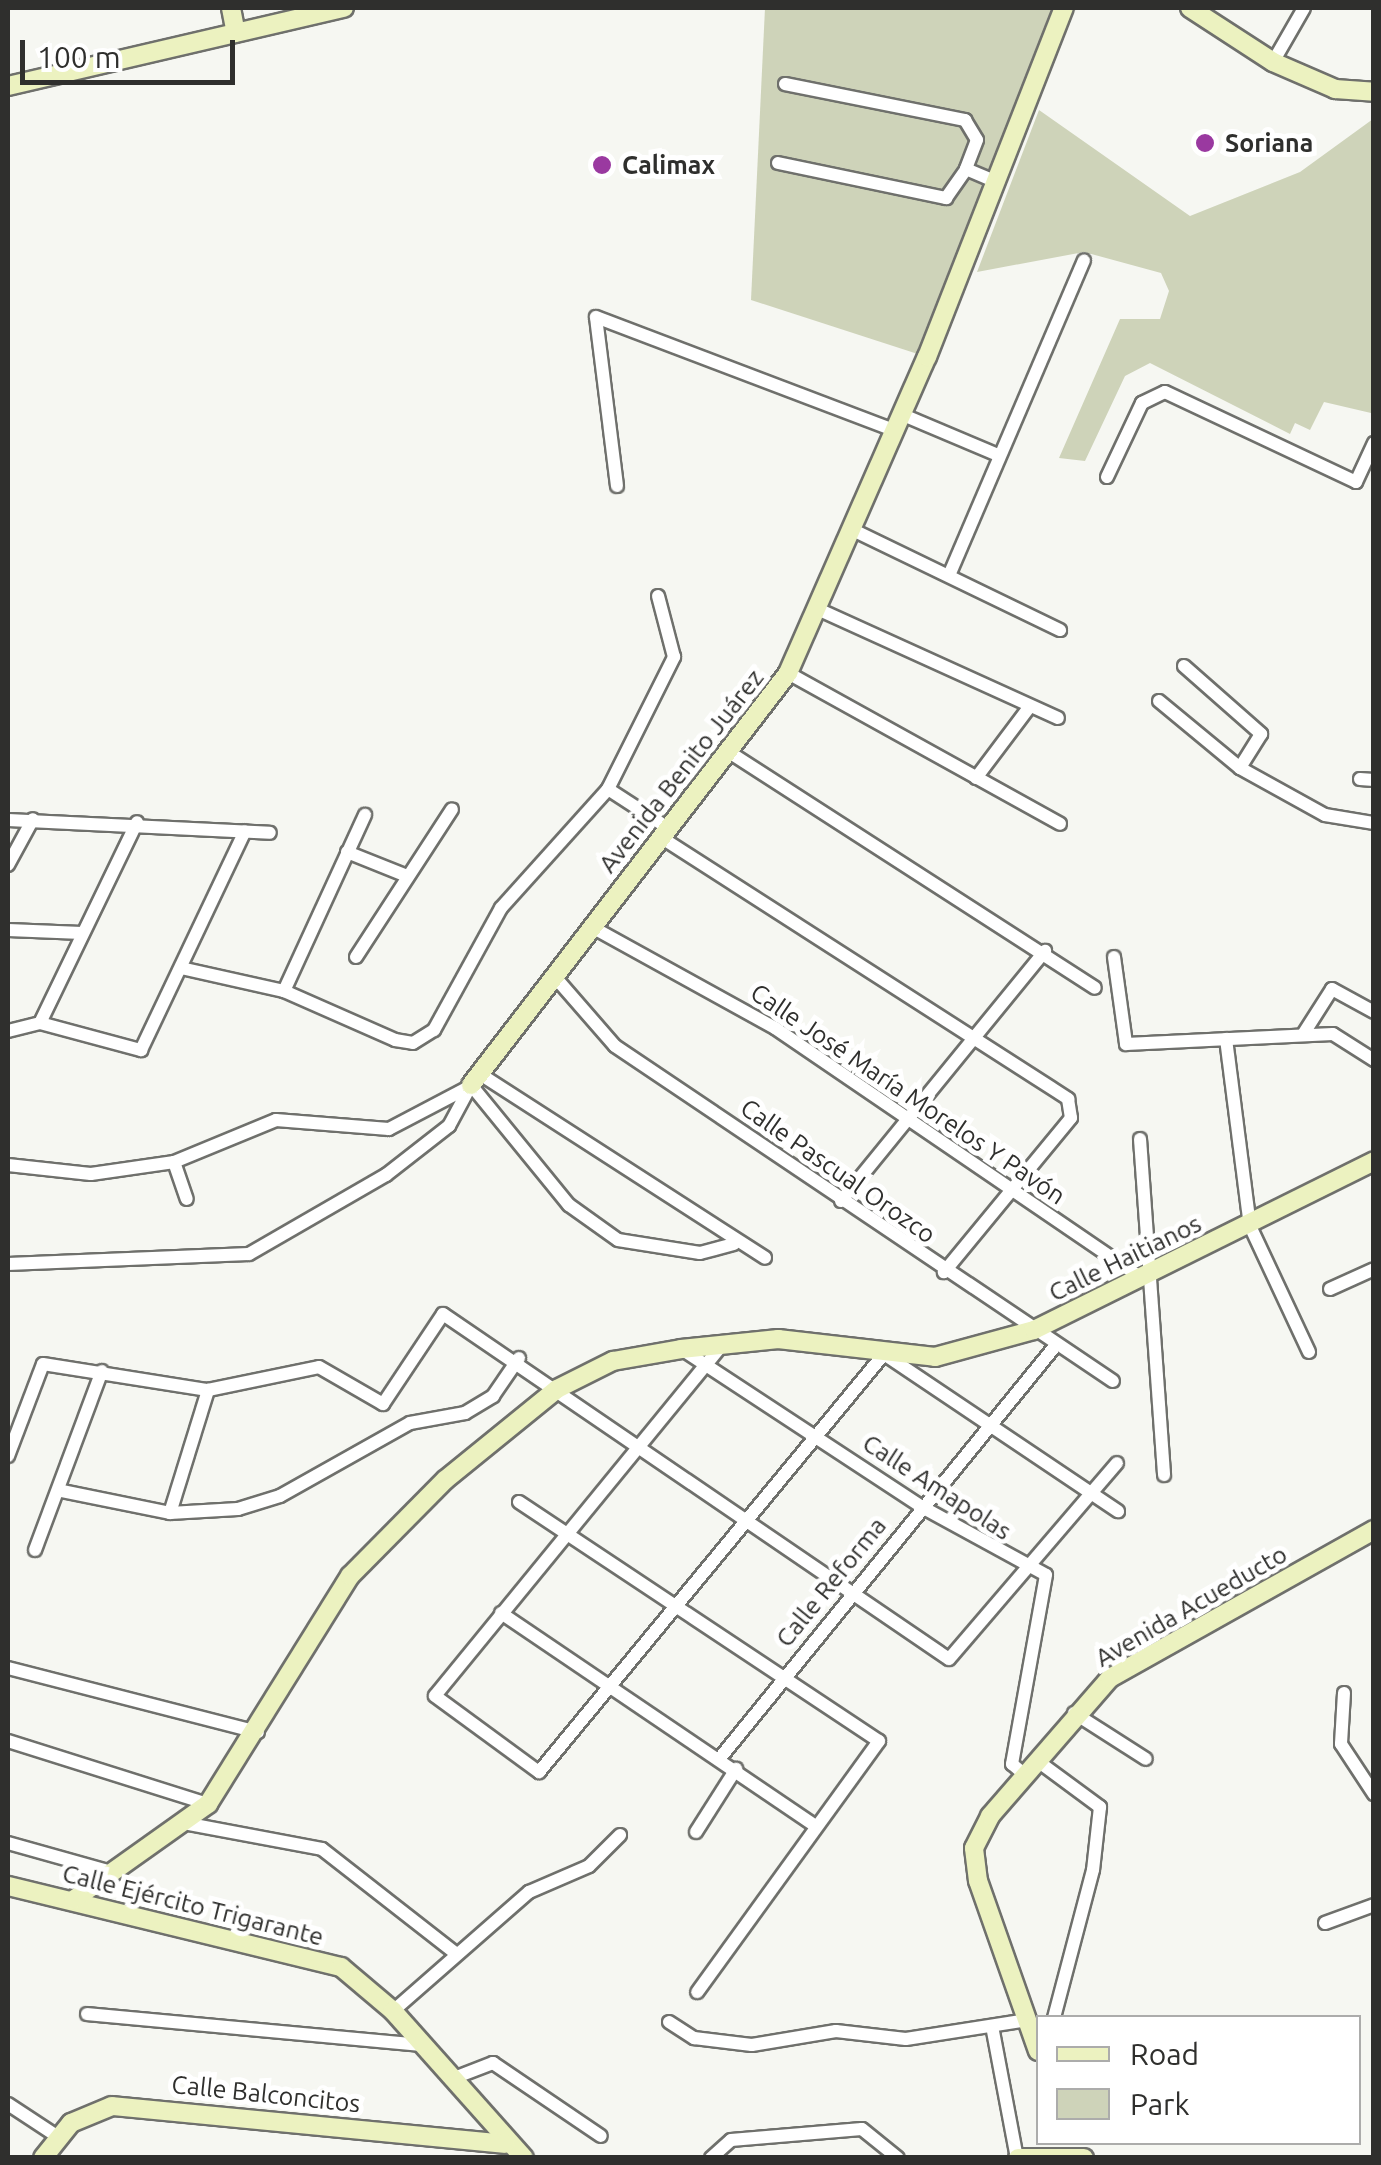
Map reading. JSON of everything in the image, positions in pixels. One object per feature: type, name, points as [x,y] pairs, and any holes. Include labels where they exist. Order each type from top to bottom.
[{"type":"street","points":[[231,8],[236,33]]},
{"type":"street","points":[[8,86],[344,8]]},
{"type":"street","name":"Avenida Benito Juárez","points":[[8,1165],[92,1174],[174,1162],[276,1120],[389,1129],[476,1080],[788,673],[822,610],[1064,8]]},
{"type":"street","points":[[1190,8],[1273,62],[1335,89],[1374,92]]},
{"type":"street","points":[[1273,62],[1304,8]]},
{"type":"street","points":[[778,163],[946,198],[966,169],[976,140],[965,120],[785,84]]},
{"type":"street","points":[[966,169],[996,182]]},
{"type":"street","points":[[950,573],[1084,260]]},
{"type":"street","points":[[618,486],[596,317],[998,454]]},
{"type":"street","points":[[1107,477],[1142,403],[1165,392],[1356,482],[1374,443]]},
{"type":"street","points":[[853,530],[950,573],[1060,630]]},
{"type":"street","points":[[181,968],[284,990],[413,1043],[434,1030],[501,908],[608,789],[674,657],[658,596]]},
{"type":"street","points":[[822,610],[1058,718]]},
{"type":"street","points":[[1184,666],[1261,734],[1240,768]]},
{"type":"street","points":[[788,673],[1060,824]]},
{"type":"street","points":[[1159,702],[1240,768],[1326,815],[1374,823]]},
{"type":"street","points":[[976,778],[1030,706]]},
{"type":"street","points":[[728,752],[1045,950],[1094,988]]},
{"type":"street","points":[[608,789],[665,833],[976,1034],[1073,1108],[1013,1190],[944,1272]]},
{"type":"street","points":[[356,957],[452,808]]},
{"type":"street","points":[[284,990],[364,815]]},
{"type":"street","points":[[8,865],[33,819]]},
{"type":"street","points":[[8,820],[138,822],[270,833]]},
{"type":"street","points":[[40,1023],[138,822]]},
{"type":"street","points":[[8,1030],[40,1023],[141,1050],[245,831]]},
{"type":"street","points":[[346,852],[407,876]]},
{"type":"street","name":"Calle José María Morelos Y Pavón","points":[[592,928],[776,1028],[1013,1190],[1148,1275]]},
{"type":"street","points":[[8,930],[82,933]]},
{"type":"street","points":[[841,1201],[1045,950]]},
{"type":"street","points":[[1114,957],[1126,1044],[1332,1034],[1374,1060]]},
{"type":"street","name":"Calle Pascual Orozco","points":[[556,977],[615,1046],[944,1272],[1112,1381]]},
{"type":"street","points":[[1304,1033],[1332,989],[1374,1012]]},
{"type":"street","points":[[1226,1039],[1250,1226],[1308,1352]]},
{"type":"street","points":[[476,1080],[569,1205],[618,1240],[700,1254],[734,1244]]},
{"type":"street","points":[[476,1080],[734,1244],[766,1258]]},
{"type":"street","points":[[8,1264],[249,1254],[386,1176],[449,1126],[476,1080]]},
{"type":"street","points":[[1140,1139],[1164,1475]]},
{"type":"street","name":"Calle Haitianos","points":[[73,1900],[104,1870],[189,1824],[208,1804],[258,1732],[350,1576],[445,1480],[557,1389],[614,1362],[681,1349],[778,1340],[884,1354],[935,1356],[1034,1330],[1250,1226],[1374,1161]]},
{"type":"street","points":[[174,1162],[187,1199]]},
{"type":"street","points":[[1330,1289],[1374,1269]]},
{"type":"street","points":[[8,1456],[13,1424],[43,1364],[208,1390],[320,1367],[384,1404],[442,1314],[520,1358],[642,1450],[949,1659],[1116,1464]]},
{"type":"street","points":[[722,1345],[575,1535],[501,1613],[435,1696],[539,1772],[884,1354],[1118,1511]]},
{"type":"street","name":"Calle Reforma","points":[[720,1758],[852,1590],[1056,1345]]},
{"type":"street","name":"Calle Amapolas","points":[[681,1349],[922,1507],[1049,1583],[1012,1764],[1032,1769]]},
{"type":"street","points":[[62,1490],[170,1513],[280,1496],[410,1423],[465,1413],[493,1396],[520,1358]]},
{"type":"street","points":[[35,1550],[62,1490],[102,1372]]},
{"type":"street","points":[[170,1513],[208,1390]]},
{"type":"street","points":[[519,1502],[679,1604],[879,1741],[696,1992]]},
{"type":"street","name":"Avenida Acueducto","points":[[1036,2045],[974,1848],[1072,1711],[1110,1678],[1369,1535]]},
{"type":"street","points":[[501,1613],[736,1768],[816,1826]]},
{"type":"street","points":[[8,1668],[258,1732]]},
{"type":"street","points":[[1344,1692],[1340,1744],[1374,1794]]},
{"type":"street","points":[[1072,1711],[1146,1759]]},
{"type":"street","points":[[8,1741],[208,1804]]},
{"type":"street","points":[[696,1832],[736,1768]]},
{"type":"street","points":[[1032,1769],[1100,1807],[1094,1870],[1055,2015]]},
{"type":"street","points":[[189,1824],[322,1849],[454,1952]]},
{"type":"street","points":[[394,2010],[454,1952],[528,1892],[589,1866],[620,1835]]},
{"type":"street","points":[[8,1843],[104,1870]]},
{"type":"street","name":"Calle Ejército Trigarante","points":[[8,1886],[341,1967],[394,2010],[505,2144],[524,2158]]},
{"type":"street","points":[[1325,1923],[1374,1905]]},
{"type":"street","points":[[87,2014],[424,2045]]},
{"type":"street","points":[[669,2022],[694,2038],[752,2045],[836,2031],[906,2040],[1028,2020]]},
{"type":"street","points":[[992,2026],[1017,2158],[1063,2147],[1084,2158]]},
{"type":"street","points":[[454,2078],[493,2064],[601,2136]]},
{"type":"street","points":[[8,2104],[55,2135],[42,2158]]},
{"type":"street","name":"Calle Balconcitos","points":[[55,2135],[88,2113],[123,2106],[505,2144]]},
{"type":"street","points":[[711,2158],[731,2140],[862,2129],[898,2158]]},
{"type":"green space","points":[[765,8],[1064,8],[927,357],[751,300]]},
{"type":"green space","points":[[1039,110],[1190,216],[1300,172],[1373,119],[1371,413],[1324,402],[1310,430],[1295,423],[1290,434],[1150,363],[1125,376],[1085,461],[1059,458],[1120,319],[1160,319],[1169,291],[1161,273],[1084,252],[977,272]]},
{"type":"place","name":"Soriana","points":[[1205,143]]},
{"type":"place","name":"Calimax","points":[[602,165]]}]
